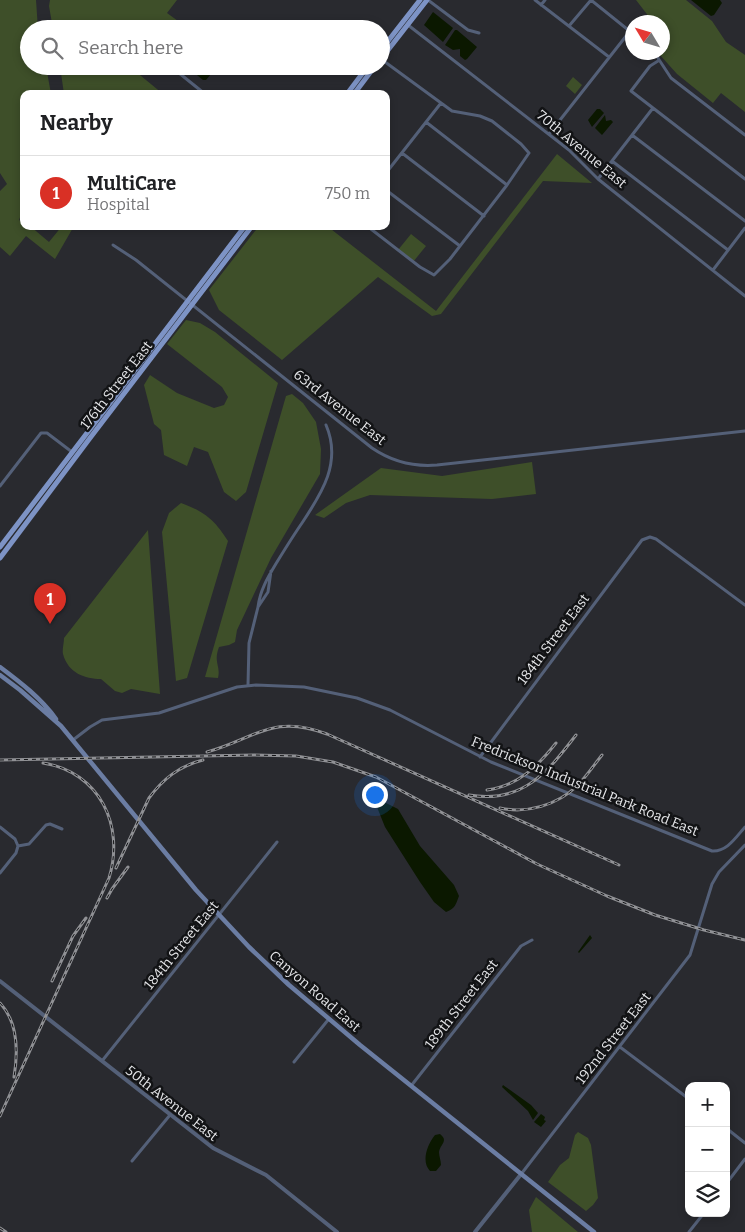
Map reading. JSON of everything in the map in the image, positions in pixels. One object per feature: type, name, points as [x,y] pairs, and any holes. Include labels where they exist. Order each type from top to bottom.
[{"type":"main road","points":[[390,46],[420,0]]},
{"type":"main road","points":[[390,40],[428,0]]},
{"type":"main road","points":[[350,90],[361,75]]},
{"type":"main road","points":[[357,90],[369,75]]},
{"type":"main road","name":"176th Street East","points":[[0,558],[149,361],[242,230]]},
{"type":"main road","name":"176th Street East","points":[[0,546],[157,341],[249,230]]},
{"type":"main road","points":[[149,361],[158,343],[157,341]]},
{"type":"main road","points":[[74,458],[75,453],[85,440],[85,435]]},
{"type":"main road","name":"Canyon Road East","points":[[0,667],[34,695],[48,709],[60,726]]},
{"type":"main road","name":"Canyon Road East","points":[[0,675],[20,690],[73,740],[175,866],[263,961],[328,1020],[594,1232]]},
{"type":"street","points":[[428,0],[468,30],[479,33]]},
{"type":"street","points":[[535,0],[609,58]]},
{"type":"street","points":[[541,5],[545,0]]},
{"type":"street","points":[[569,26],[591,0],[625,27]]},
{"type":"street","name":"70th Avenue East","points":[[405,23],[569,150],[598,179],[745,296]]},
{"type":"street","points":[[549,134],[625,39]]},
{"type":"street","points":[[745,135],[675,82],[666,74],[658,61],[650,66],[631,91],[745,179]]},
{"type":"street","points":[[372,230],[420,267],[434,275],[450,259],[484,216],[529,153],[521,144],[487,118],[457,113],[441,104],[390,66]]},
{"type":"street","points":[[180,75],[200,90]]},
{"type":"street","points":[[390,168],[441,104]]},
{"type":"street","points":[[598,179],[653,108]]},
{"type":"street","points":[[426,122],[507,185]]},
{"type":"street","points":[[632,135],[745,221]]},
{"type":"street","points":[[402,153],[484,216]]},
{"type":"street","points":[[612,162],[728,250]]},
{"type":"street","points":[[390,193],[460,246]]},
{"type":"street","points":[[713,270],[745,228]]},
{"type":"street","name":"63rd Avenue East","points":[[113,245],[136,260],[372,448],[387,457],[405,463],[424,466],[437,465],[745,431]]},
{"type":"street","points":[[248,686],[248,642],[259,598],[271,571],[318,499],[328,478],[332,448],[326,425]]},
{"type":"street","points":[[0,486],[38,436],[44,432],[72,452]]},
{"type":"street","name":"184th Street East","points":[[480,757],[640,541],[650,537],[656,539],[745,605]]},
{"type":"street","name":"Fredrickson Industrial Park Road East","points":[[73,740],[102,720],[158,713],[226,690],[248,686],[304,687],[357,698],[401,715],[480,757],[712,851],[722,850],[727,847],[745,827]]},
{"type":"street","points":[[18,846],[30,844],[46,825],[50,824],[62,829]]},
{"type":"street","points":[[0,827],[16,839],[18,846],[16,853],[0,873]]},
{"type":"street","name":"184th Street East","points":[[101,1062],[277,842]]},
{"type":"street","name":"192nd Street East","points":[[475,1232],[690,955],[712,884],[719,872],[745,845]]},
{"type":"street","name":"189th Street East","points":[[411,1086],[521,946],[532,940]]},
{"type":"street","name":"50th Avenue East","points":[[0,981],[222,1155],[266,1175],[337,1232]]},
{"type":"street","points":[[294,1062],[328,1020]]},
{"type":"street","points":[[620,1047],[685,1096]]},
{"type":"street","points":[[132,1161],[170,1115]]},
{"type":"street","points":[[730,1131],[745,1142]]},
{"type":"street","points":[[730,1179],[745,1159]]},
{"type":"street","points":[[689,1232],[701,1217]]},
{"type":"green space","points":[[0,0],[36,0],[37,20],[20,20],[20,75],[48,75],[50,90],[20,90],[19,220],[20,230],[35,230],[49,242],[59,230],[72,230],[55,259],[26,236],[10,256],[0,247],[0,191],[7,184],[0,173]]},
{"type":"green space","points":[[50,0],[177,0],[167,13],[177,20],[51,20]]},
{"type":"green space","points":[[636,0],[686,0],[712,21],[726,42],[745,55],[745,112],[721,93],[713,103],[677,74],[664,60],[670,60],[670,15],[648,15]]},
{"type":"green space","points":[[61,75],[140,75],[158,90],[63,90]]},
{"type":"green space","points":[[573,77],[582,85],[575,94],[566,86]]},
{"type":"green space","points":[[557,154],[592,183],[543,181],[441,314],[432,316],[378,277],[282,360],[219,310],[209,290],[256,230],[332,230],[436,311]]},
{"type":"green space","points":[[411,234],[426,246],[413,262],[398,250]]},
{"type":"green space","points":[[186,320],[200,323],[215,332],[278,383],[246,492],[236,501],[224,492],[208,452],[194,447],[187,466],[164,455],[161,430],[154,424],[144,385],[150,375],[177,393],[214,408],[224,405],[228,397],[222,387],[167,344]]},
{"type":"green space","points":[[292,394],[303,403],[316,422],[321,449],[320,474],[271,558],[237,630],[235,642],[219,647],[217,652],[218,678],[205,677],[286,396]]},
{"type":"green space","points":[[532,462],[536,494],[492,499],[370,495],[346,503],[324,518],[315,515],[381,468],[442,476]]},
{"type":"green space","points":[[181,503],[208,517],[228,541],[187,678],[176,681],[162,532],[169,513]]},
{"type":"green space","points":[[148,530],[160,694],[131,689],[122,693],[115,691],[101,679],[89,678],[73,670],[65,661],[63,654],[64,638]]},
{"type":"green space","points":[[578,1132],[588,1138],[591,1145],[598,1198],[586,1211],[548,1182],[560,1165],[569,1158],[575,1135]]},
{"type":"green space","points":[[536,1197],[578,1232],[532,1232],[529,1210]]},
{"type":"shaded area","points":[[691,0],[720,0],[722,3],[714,15],[711,16]]},
{"type":"shaded area","points":[[433,12],[453,28],[443,42],[424,25]]},
{"type":"shaded area","points":[[455,30],[477,47],[465,60],[460,56],[460,49],[453,50],[445,45]]},
{"type":"shaded area","points":[[197,75],[210,75],[206,80]]},
{"type":"shaded area","points":[[597,109],[604,113],[592,127],[588,120]]},
{"type":"shaded area","points":[[605,115],[606,121],[611,120],[613,122],[602,135],[595,128]]},
{"type":"shaded area","points":[[384,802],[398,809],[420,846],[454,885],[459,896],[453,908],[446,912],[434,902],[420,882],[385,827],[377,807]]},
{"type":"shaded area","points":[[590,935],[592,938],[579,953],[578,952]]},
{"type":"shaded area","points":[[503,1085],[531,1105],[538,1113],[533,1120],[528,1111],[502,1087]]},
{"type":"shaded area","points":[[541,1114],[545,1117],[544,1120],[546,1121],[541,1127],[534,1122]]},
{"type":"shaded area","points":[[440,1134],[444,1139],[439,1152],[441,1165],[436,1171],[430,1171],[426,1163],[426,1153],[435,1135]]},
{"type":"railway","points":[[207,752],[264,730],[292,726],[308,728],[327,734],[619,865]]},
{"type":"railway","points":[[469,795],[488,797],[504,795],[532,783],[554,762],[576,735]]},
{"type":"railway","points":[[487,790],[508,784],[526,774],[556,743]]},
{"type":"railway","points":[[0,760],[254,755],[296,756],[333,762],[376,777],[537,864],[607,896],[655,915],[745,940]]},
{"type":"railway","points":[[500,808],[521,810],[551,803],[577,786],[602,755]]},
{"type":"railway","points":[[116,868],[154,791],[172,774],[186,766],[203,760]]},
{"type":"railway","points":[[0,1116],[109,878],[113,858],[113,839],[110,821],[103,804],[93,790],[80,777],[63,768],[43,763]]},
{"type":"railway","points":[[107,898],[128,867]]},
{"type":"railway","points":[[52,981],[73,936],[86,918]]},
{"type":"railway","points":[[0,1003],[10,1019],[15,1038],[16,1058],[14,1077]]},
{"type":"railway","points":[[0,1228],[6,1232]]},
{"type":"place","name":"MultiCare","points":[[50,624]]}]
